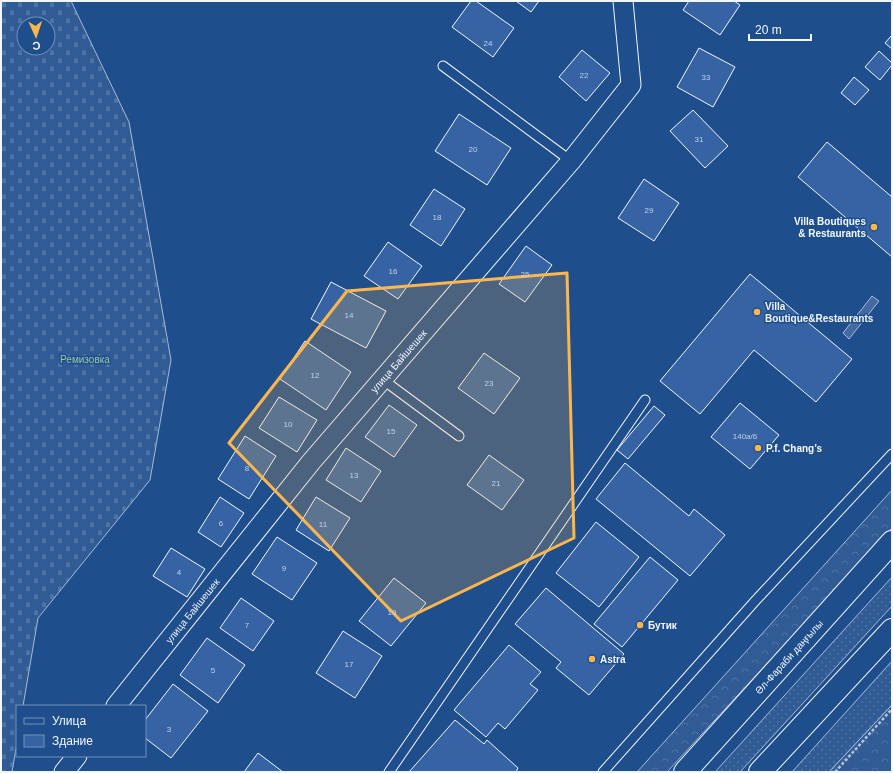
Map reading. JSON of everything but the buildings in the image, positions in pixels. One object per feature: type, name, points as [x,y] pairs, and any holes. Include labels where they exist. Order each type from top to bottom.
[{"type":"main road","name":"Әл-Фараби даңғылы","points":[[685,772],[892,542]]},
{"type":"main road","points":[[760,772],[892,630]]},
{"type":"street","name":"улица Байшешек","points":[[117,705],[311,462],[571,161],[631,85],[623,1]]},
{"type":"street","points":[[64,772],[76,757]]},
{"type":"lane","points":[[443,66],[571,161]]},
{"type":"lane","points":[[382,379],[459,436]]},
{"type":"lane","points":[[389,772],[645,400]]},
{"type":"lane","points":[[603,772],[756,600],[892,454]]},
{"type":"path","points":[[835,772],[892,709]]},
{"type":"highlighted area","points":[[567,273],[574,538],[401,621],[229,443],[347,291]]},
{"type":"green space","name":"Ремизовка","points":[[1,1],[71,1],[129,122],[171,360],[150,480],[38,618],[23,705],[16,705],[16,749],[12,772],[1,772]]},
{"type":"green space","points":[[892,490],[892,528],[667,772],[637,772]]},
{"type":"green space","points":[[892,577],[892,606],[740,772],[715,772]]},
{"type":"green space","points":[[892,661],[892,705],[829,772],[792,772]]},
{"type":"green space","points":[[892,705],[892,772],[829,772]]},
{"type":"shaded area","points":[[872,296],[879,301],[849,339],[843,333]]},
{"type":"place","name":"Villa Boutiques & Restaurants","points":[[874,227]]},
{"type":"place","name":"Villa Boutique&Restaurants","points":[[757,312]]},
{"type":"place","name":"P.f. Chang’s","points":[[758,448]]},
{"type":"place","name":"Бутик","points":[[640,625]]},
{"type":"place","name":"Astra","points":[[592,659]]}]
